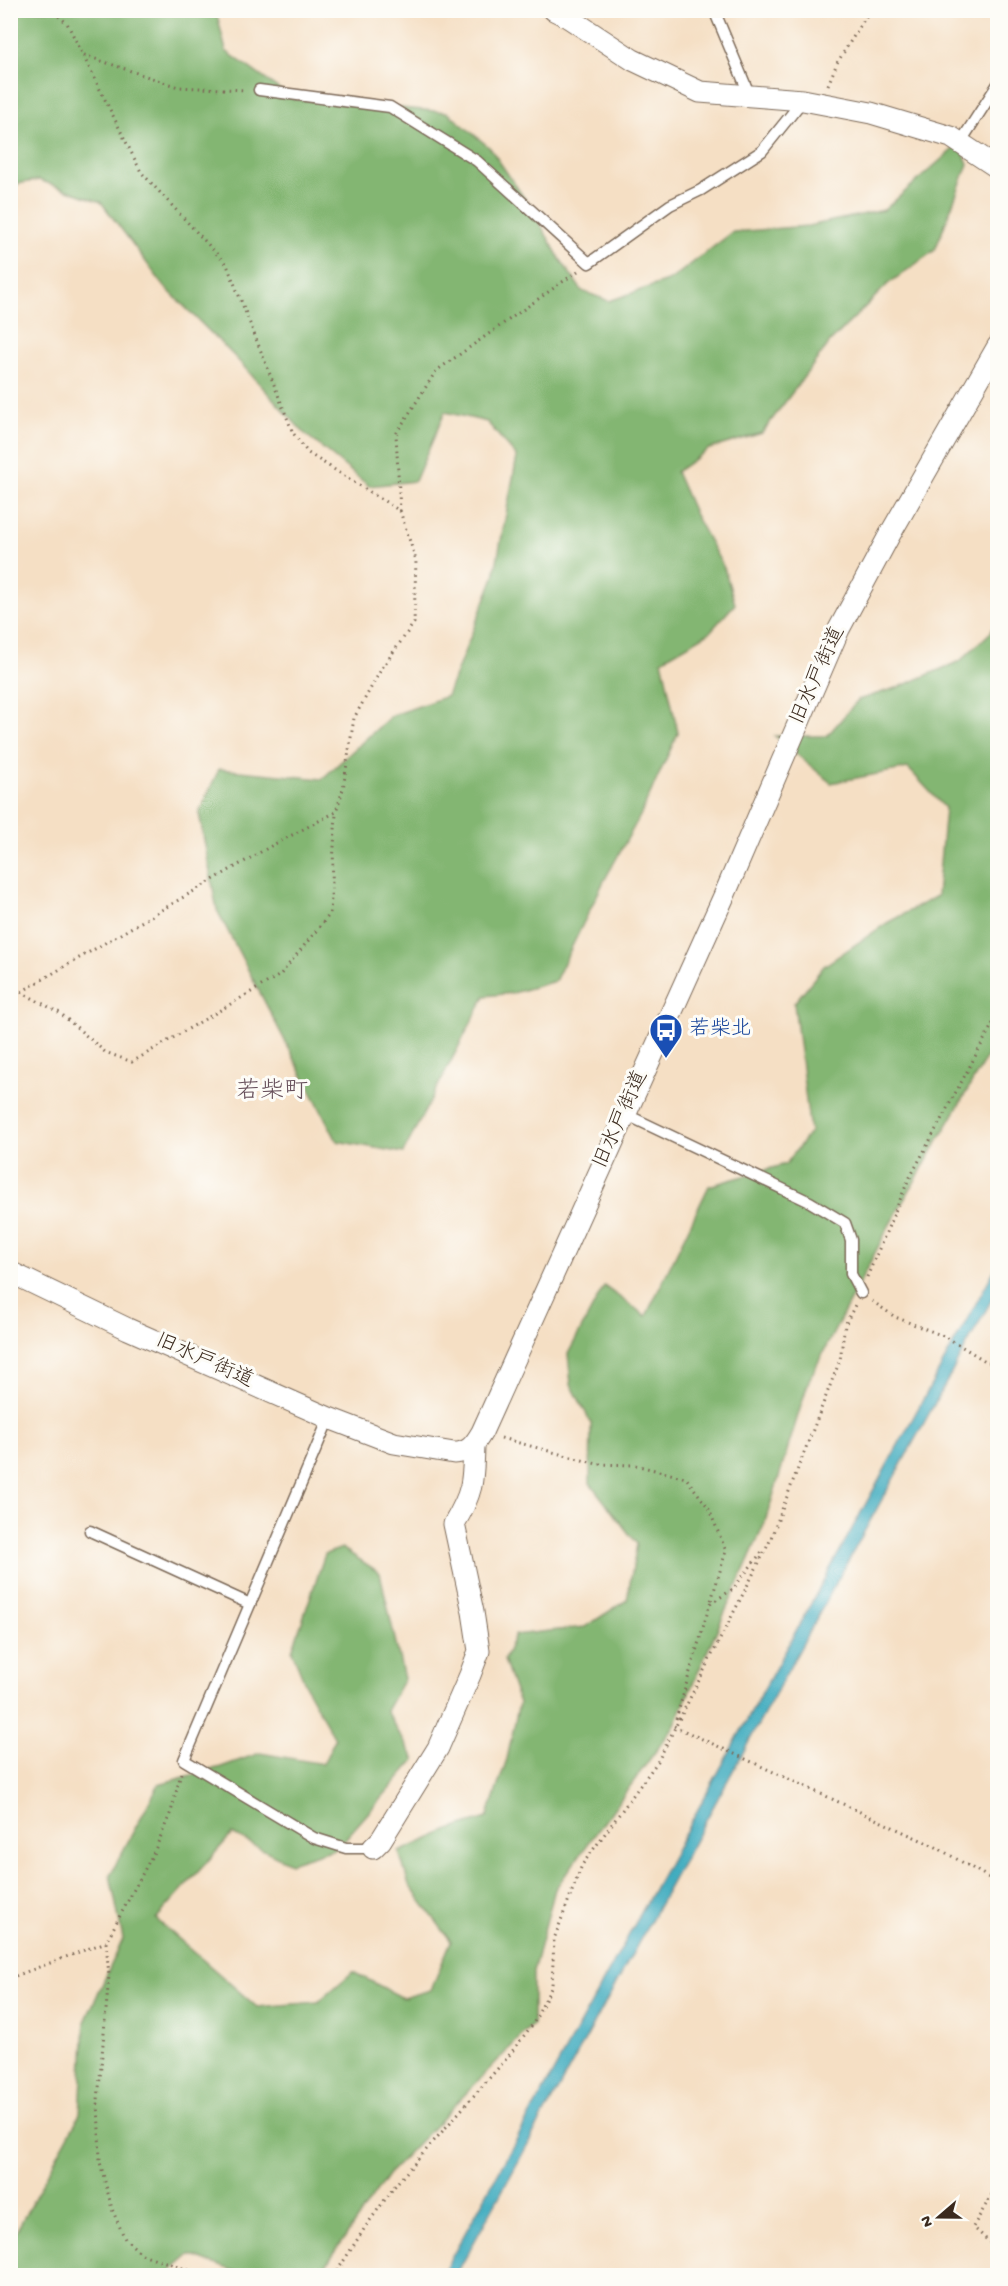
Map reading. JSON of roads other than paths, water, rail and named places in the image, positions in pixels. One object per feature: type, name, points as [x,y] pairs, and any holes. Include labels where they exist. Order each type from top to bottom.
[{"type":"street","points":[[554,10],[633,60],[700,92],[812,102],[871,113],[951,137],[998,168]]},
{"type":"street","name":"旧水戸街道","points":[[10,1272],[128,1329],[329,1418],[394,1443],[463,1453],[478,1439],[724,896],[838,629],[888,536],[998,346]]},
{"type":"street","points":[[373,1848],[381,1840],[438,1748],[478,1651],[473,1612],[453,1524],[465,1506],[473,1485],[478,1439]]},
{"type":"lane","points":[[714,10],[750,97]]},
{"type":"lane","points":[[960,143],[998,84]]},
{"type":"lane","points":[[259,90],[390,107],[477,161],[589,263],[670,205],[701,190],[762,151],[812,102]]},
{"type":"lane","points":[[625,1114],[810,1202],[844,1223],[851,1240],[851,1274],[861,1293]]},
{"type":"lane","points":[[329,1418],[184,1760],[314,1838],[346,1848],[373,1848]]},
{"type":"lane","points":[[90,1531],[250,1604]]},
{"type":"water","points":[[997,1265],[997,1290],[456,2275],[442,2275]]},
{"type":"place","name":"若柴北","points":[[666,1059]]},
{"type":"district","name":"若柴町","points":[[272,1092]]}]
